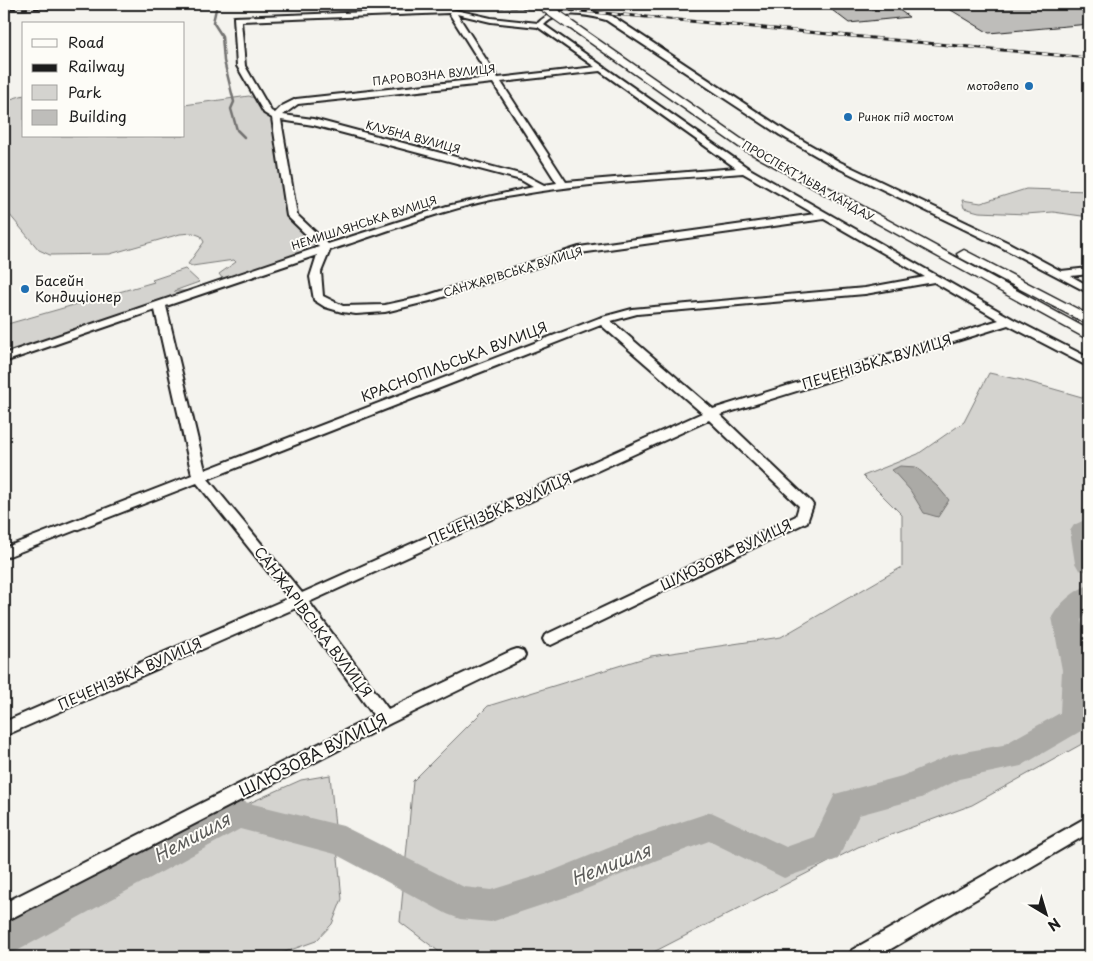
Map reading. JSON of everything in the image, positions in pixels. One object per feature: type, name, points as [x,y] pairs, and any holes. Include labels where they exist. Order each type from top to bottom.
[{"type":"main road","name":"ПРОСПЕКТ ЛЬВА ЛАНДАУ","points":[[541,4],[743,145],[1089,336]]},
{"type":"main road","name":"ПРОСПЕКТ ЛЬВА ЛАНДАУ","points":[[557,4],[757,142],[1089,321]]},
{"type":"street","points":[[451,11],[563,185]]},
{"type":"street","points":[[326,248],[292,216],[276,117],[268,114],[241,66],[237,19],[451,11],[510,22],[540,25],[745,170],[1008,321],[1089,363]]},
{"type":"street","points":[[540,25],[549,17],[563,14],[586,13],[608,18],[783,133],[836,164],[1005,245],[1089,290]]},
{"type":"street","points":[[481,26],[510,22]]},
{"type":"street","points":[[462,28],[471,27]]},
{"type":"street","name":"ПАРОВОЗНА ВУЛИЦЯ","points":[[276,117],[284,108],[296,102],[600,69]]},
{"type":"street","name":"КЛУБНА ВУЛИЦЯ","points":[[276,117],[313,122],[524,178],[542,188]]},
{"type":"street","name":"НЕМИШЛЯНСЬКА ВУЛИЦЯ","points":[[4,358],[326,248],[451,208],[510,193],[563,185],[745,170]]},
{"type":"street","name":"САНЖАРІВСЬКА ВУЛИЦЯ","points":[[326,248],[315,265],[314,280],[318,298],[335,307],[350,310],[375,308],[426,299],[578,250],[824,216]]},
{"type":"street","points":[[1059,274],[1089,271]]},
{"type":"street","name":"КРАСНОПІЛЬСЬКА ВУЛИЦЯ","points":[[4,553],[604,320],[636,312],[864,291],[935,279]]},
{"type":"street","name":"САНЖАРІВСЬКА ВУЛИЦЯ","points":[[160,306],[200,478],[299,600],[385,718]]},
{"type":"street","name":"ШЛЮЗОВА ВУЛИЦЯ","points":[[552,639],[802,519],[806,505],[712,414],[604,320]]},
{"type":"street","name":"ПЕЧЕНІЗЬКА ВУЛИЦЯ","points":[[4,729],[299,600],[712,414],[1008,321]]},
{"type":"street","name":"ШЛЮЗОВА ВУЛИЦЯ","points":[[4,913],[385,718],[517,655]]},
{"type":"street","points":[[859,957],[1089,824]]},
{"type":"green space","points":[[22,96],[22,138],[185,138],[185,105],[249,96],[276,117],[292,216],[326,248],[233,280],[222,278],[219,274],[236,262],[234,260],[192,266],[188,264],[204,242],[201,236],[193,233],[180,234],[110,254],[50,255],[39,250],[4,208],[4,101]]},
{"type":"green space","points":[[1026,189],[1089,191],[1089,217],[1053,212],[1026,214],[979,212],[964,208],[962,200],[981,203]]},
{"type":"green space","points":[[185,269],[199,282],[174,291],[192,291],[4,358],[4,325],[154,282],[152,280]]},
{"type":"green space","points":[[989,373],[1022,380],[1089,399],[1089,740],[972,805],[858,847],[644,957],[446,957],[400,922],[413,781],[488,706],[651,656],[781,637],[902,567],[902,515],[863,476],[918,454],[964,422]]},
{"type":"green space","points":[[330,775],[342,899],[332,924],[316,941],[271,957],[4,957],[4,931],[131,862],[247,804],[301,780]]},
{"type":"shaded area","points":[[900,466],[916,467],[949,500],[938,517],[924,513],[910,490],[892,470]]},
{"type":"building","points":[[824,4],[870,4],[870,10],[895,7],[909,17],[849,23]]},
{"type":"building","points":[[941,4],[1070,4],[1089,14],[1089,24],[989,33]]},
{"type":"waterway","points":[[216,9],[213,22],[222,36],[224,61],[234,102],[231,109],[237,130],[244,137]]},
{"type":"waterway","name":"Немишля","points":[[1089,527],[1083,531],[1089,563]]},
{"type":"waterway","name":"Немишля","points":[[4,939],[237,814],[343,841],[460,903],[491,906],[557,885],[645,849],[711,826],[784,863],[826,848],[847,804],[909,788],[953,767],[1010,757],[1075,719],[1077,670],[1066,617],[1089,595]]},
{"type":"railway","points":[[4,9],[249,4]]},
{"type":"railway","points":[[372,4],[520,7],[592,12],[1089,58]]},
{"type":"place","name":"мотодепо","points":[[1029,86]]},
{"type":"place","name":"Ринок під мостом","points":[[848,117]]},
{"type":"place","name":"Басейн Кондиціонер","points":[[25,289]]}]
